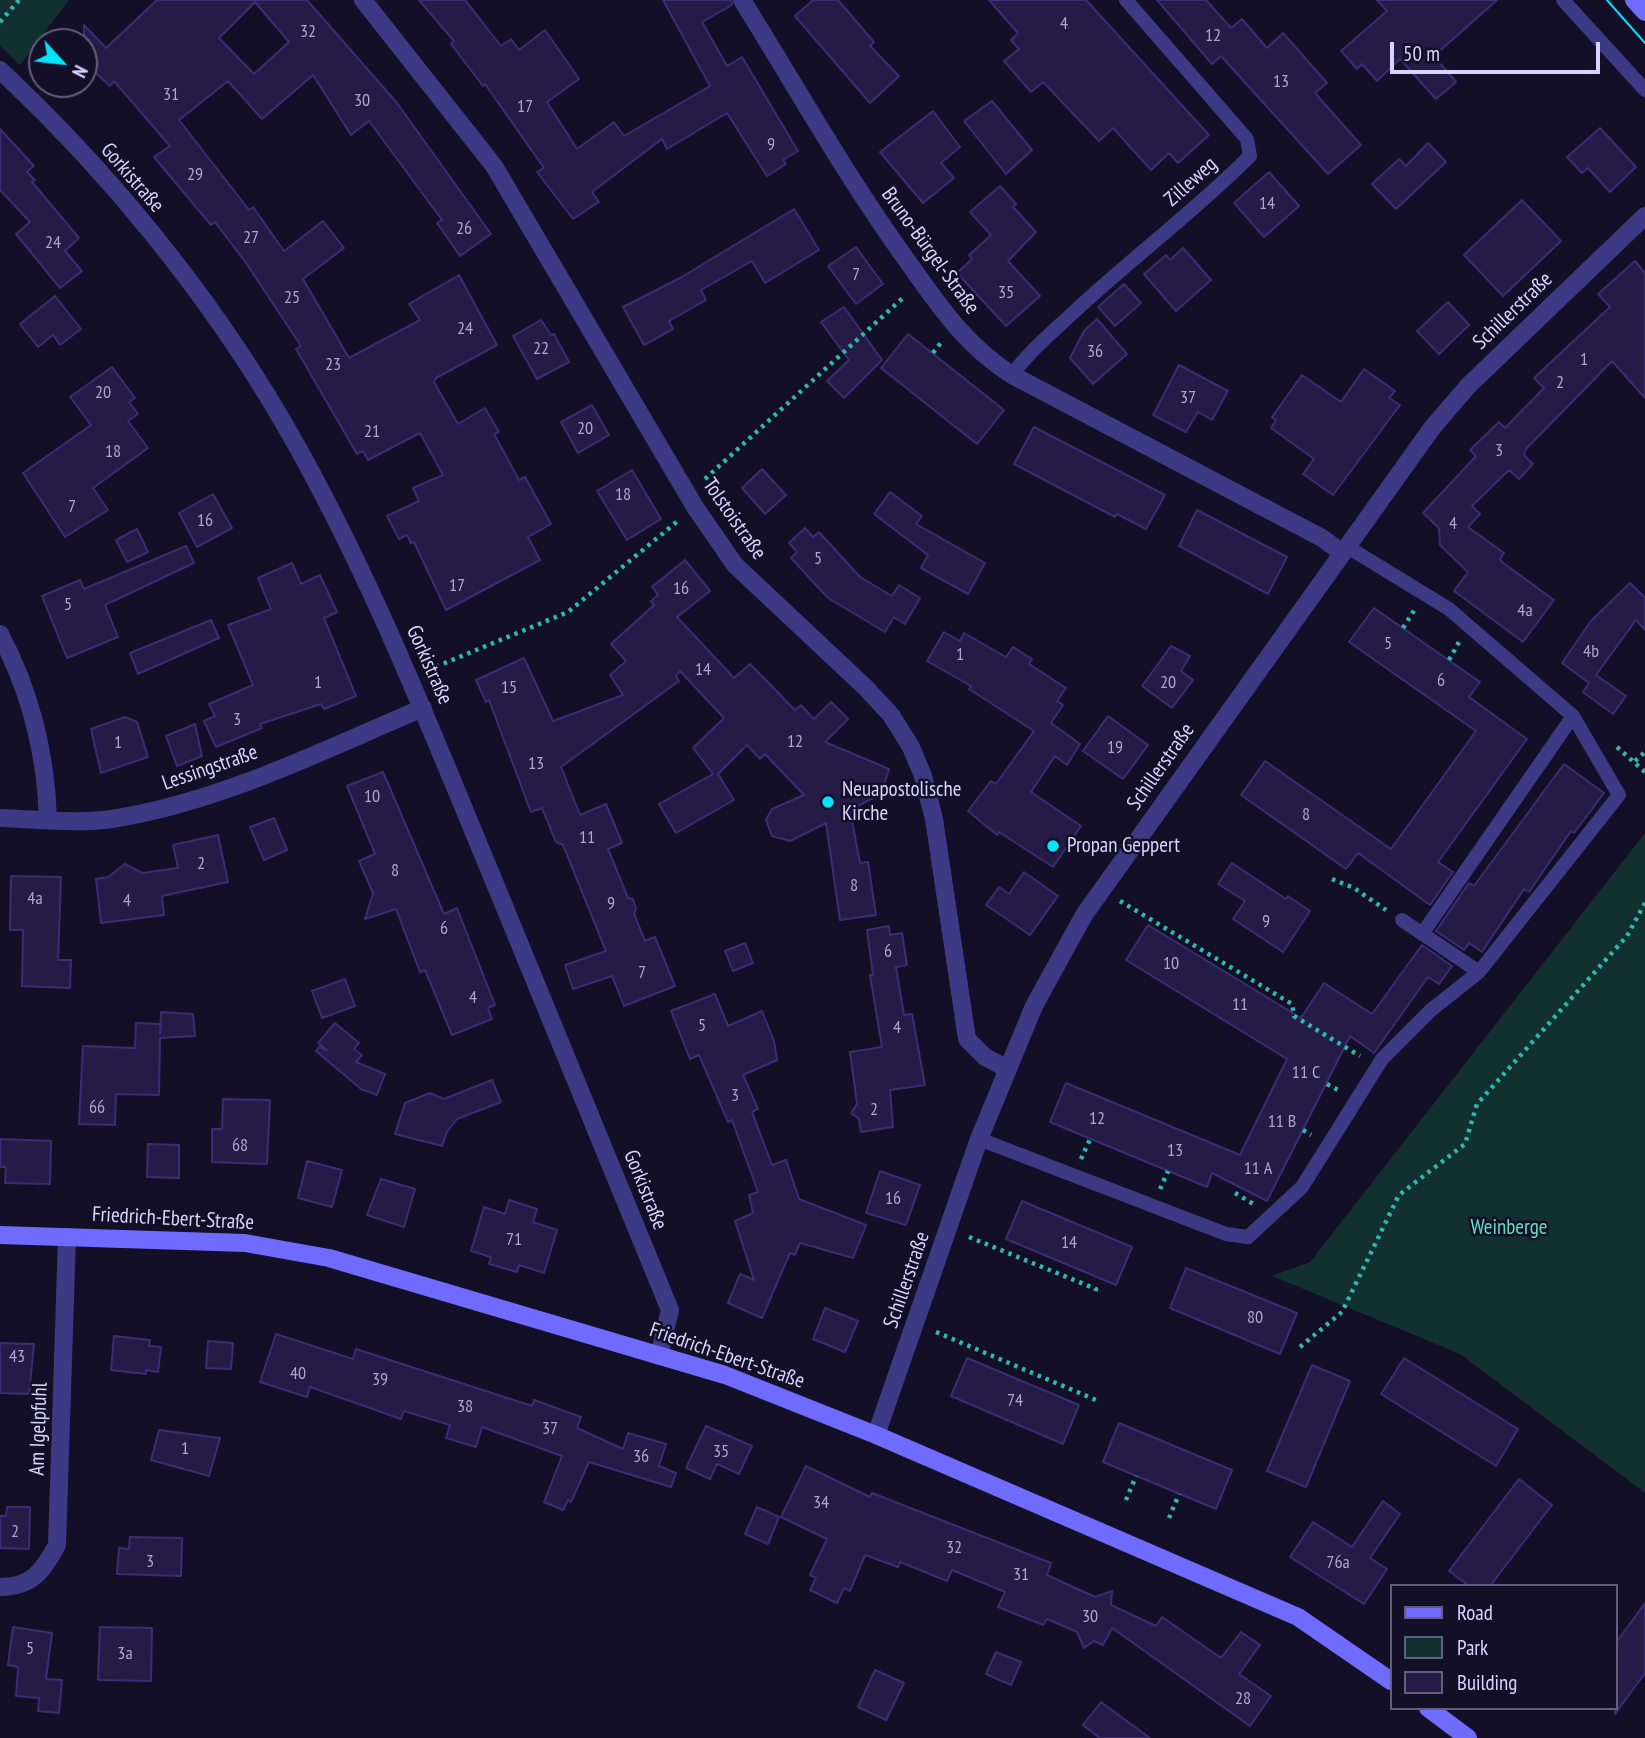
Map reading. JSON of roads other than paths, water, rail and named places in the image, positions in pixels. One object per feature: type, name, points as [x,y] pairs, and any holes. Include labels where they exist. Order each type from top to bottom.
[{"type":"street","name":"Tolstoistraße","points":[[363,0],[494,166],[692,501],[743,574],[866,688],[891,715],[911,747],[923,776],[934,819],[968,1039],[985,1057],[1006,1068]]},
{"type":"street","name":"Bruno-Bürgel-Straße","points":[[742,0],[853,184],[949,321],[1012,375],[1343,550]]},
{"type":"street","points":[[1634,0],[1645,12]]},
{"type":"street","name":"Gorkistraße","points":[[0,70],[81,153],[141,223],[219,323],[292,437],[411,677],[670,1310],[659,1356]]},
{"type":"street","name":"Schillerstraße","points":[[876,1435],[1006,1068],[1034,1006],[1101,890],[1432,428],[1468,386],[1645,216]]},
{"type":"street","points":[[0,634],[15,662],[39,740],[47,779],[48,819]]},
{"type":"street","name":"Lessingstraße","points":[[0,818],[109,819],[176,807],[246,782],[424,708]]},
{"type":"street","name":"Friedrich-Ebert-Straße","points":[[0,1235],[245,1243],[285,1248],[330,1258],[725,1375],[876,1435],[1298,1618],[1390,1680]]},
{"type":"street","name":"Am Igelpfuhl","points":[[0,1587],[11,1587],[42,1573],[57,1545],[67,1237]]},
{"type":"street","points":[[1431,1710],[1468,1738]]},
{"type":"lane","name":"Zilleweg","points":[[1012,375],[1025,357],[1250,156],[1247,139],[1126,0]]},
{"type":"lane","points":[[1563,0],[1645,90]]},
{"type":"lane","points":[[979,1139],[1226,1234],[1248,1237],[1302,1187],[1377,1066],[1431,1010],[1479,972],[1619,795],[1573,716],[1449,609],[1343,550]]},
{"type":"lane","points":[[1422,933],[1573,716]]},
{"type":"lane","points":[[1402,920],[1479,972]]},
{"type":"tram line","points":[[1607,0],[1645,43]]},
{"type":"place","name":"Neuapostolische Kirche","points":[[828,802]]},
{"type":"place","name":"Propan Geppert","points":[[1053,846]]},
{"type":"park label","name":"Weinberge","points":[[1509,1228]]}]
